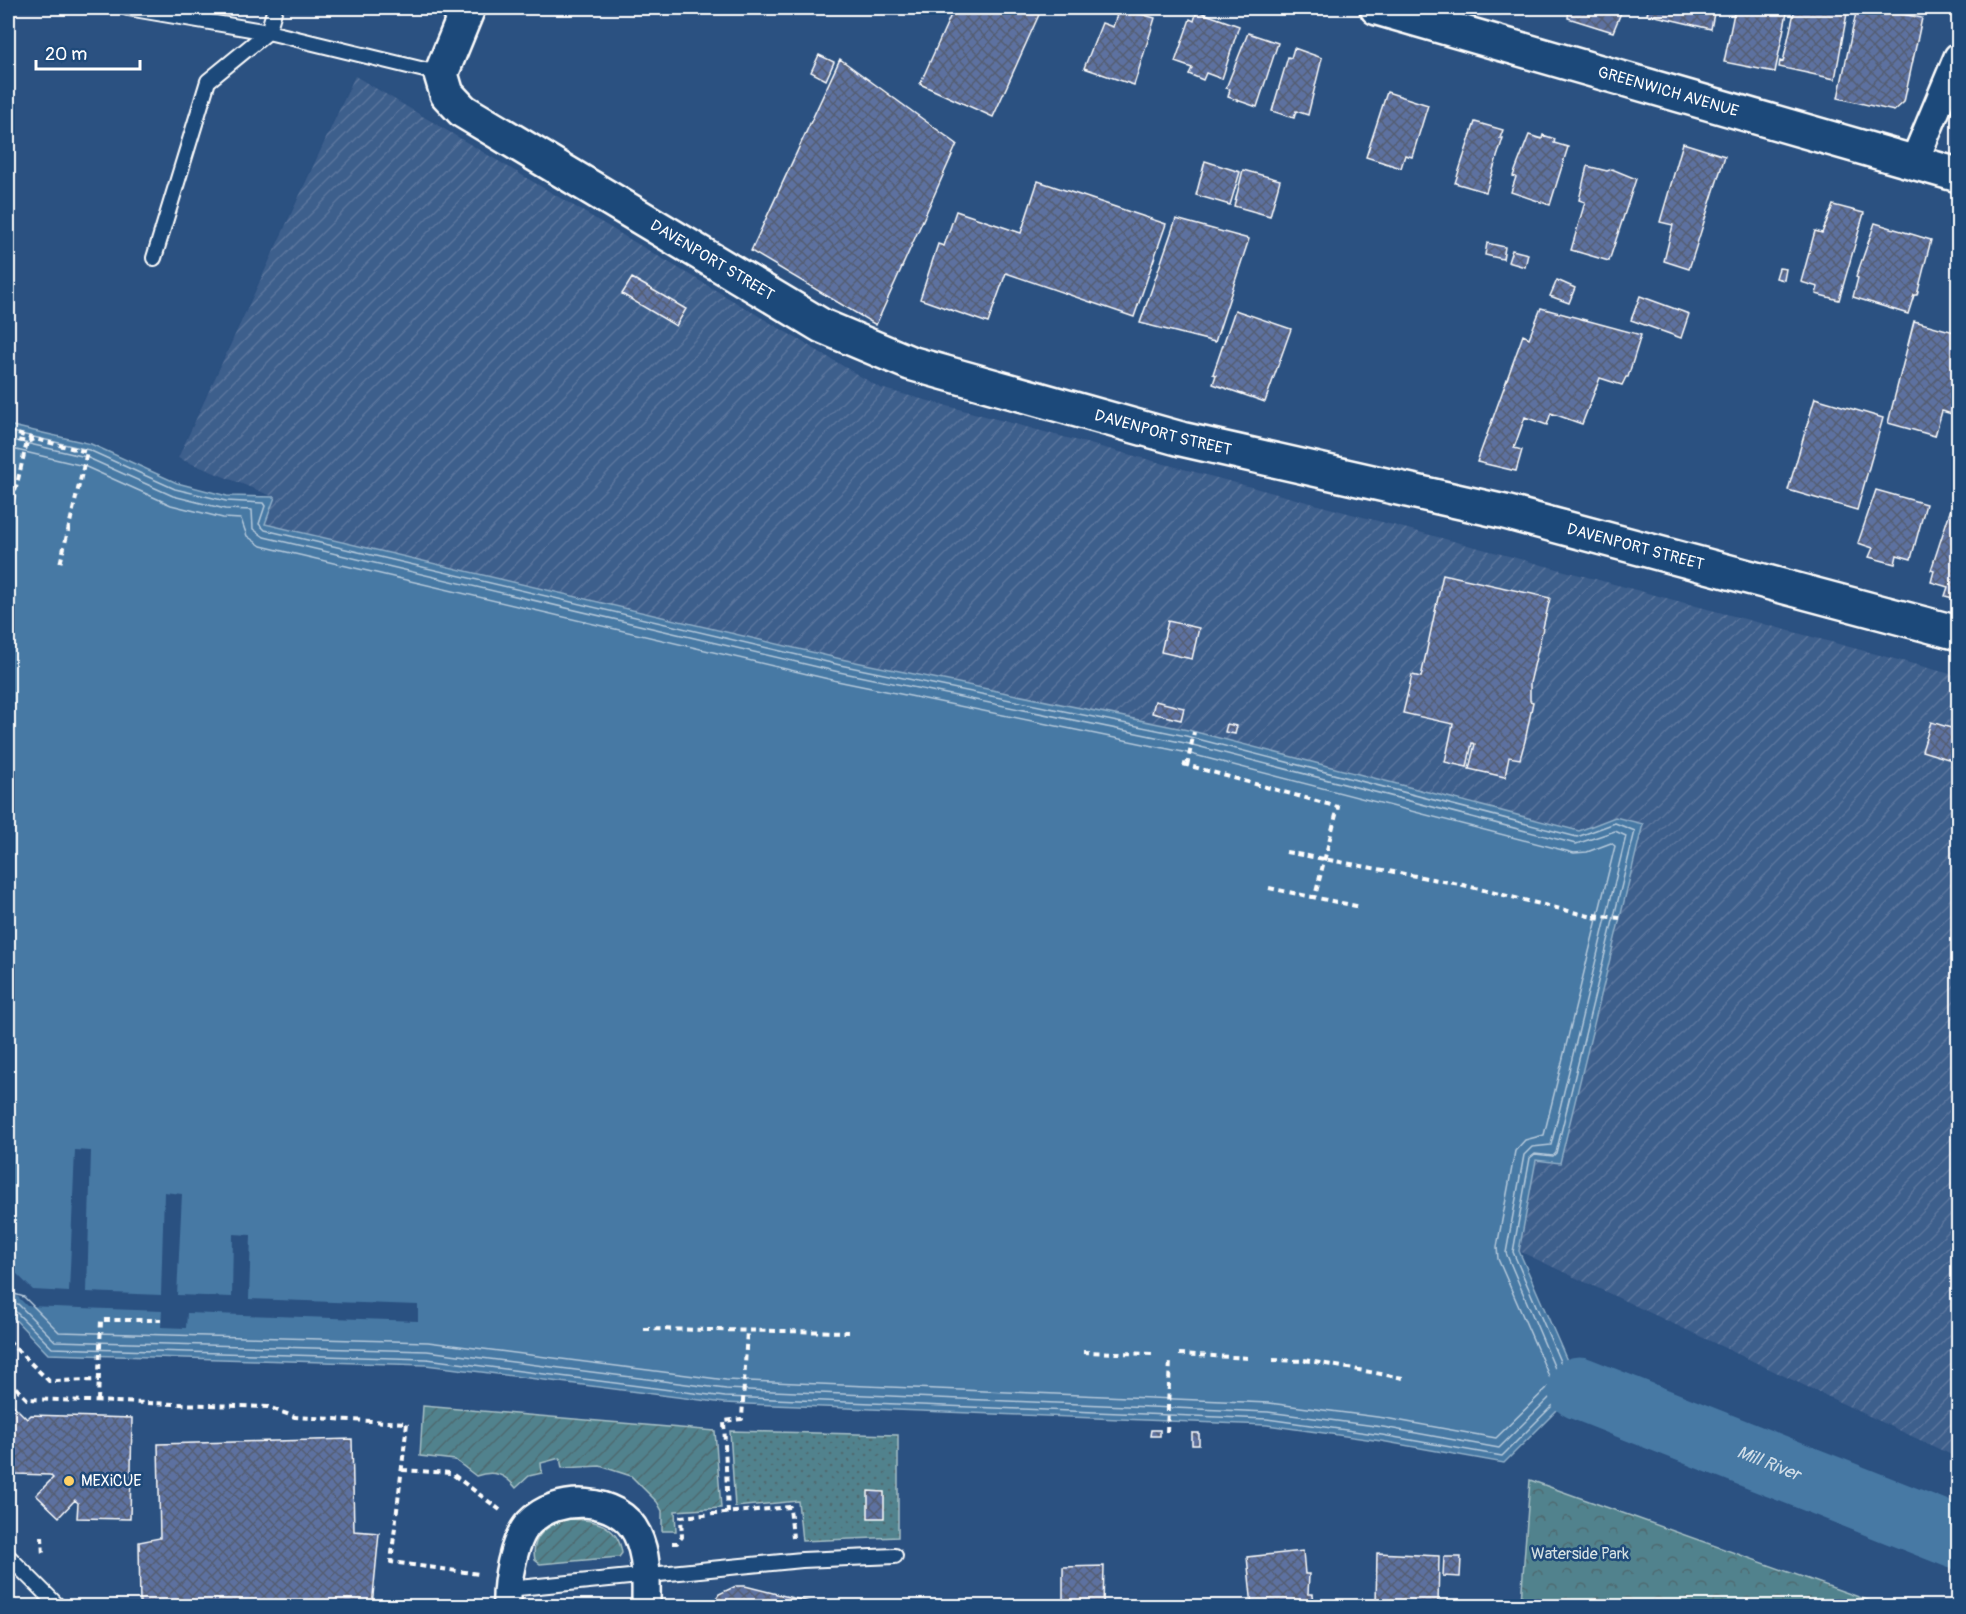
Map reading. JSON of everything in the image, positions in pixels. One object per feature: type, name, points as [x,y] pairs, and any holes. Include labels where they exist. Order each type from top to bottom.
[{"type":"main road","points":[[441,74],[468,8]]},
{"type":"main road","name":"GREENWICH AVENUE","points":[[1377,8],[1959,176]]},
{"type":"main road","name":"DAVENPORT STREET","points":[[441,74],[447,94],[463,111],[822,326],[910,363],[1181,439],[1505,512],[1959,633]]},
{"type":"street","points":[[1914,162],[1959,57]]},
{"type":"street","points":[[508,1598],[512,1558],[528,1523],[557,1506],[586,1503],[617,1511],[636,1533],[647,1564],[646,1606]]},
{"type":"lane","points":[[128,8],[268,32],[441,74]]},
{"type":"lane","points":[[154,258],[208,81],[268,32],[275,8]]},
{"type":"lane","points":[[8,1556],[58,1606]]},
{"type":"lane","points":[[508,1598],[646,1575],[802,1560],[895,1556]]},
{"type":"path","points":[[8,431],[87,452],[60,564]]},
{"type":"path","points":[[8,438],[27,442],[35,439]]},
{"type":"path","points":[[8,521],[27,442]]},
{"type":"path","points":[[1194,732],[1185,765],[1338,807],[1315,896]]},
{"type":"path","points":[[1286,852],[1459,884],[1601,919]]},
{"type":"path","points":[[1269,888],[1361,907]]},
{"type":"path","points":[[1571,912],[1620,918]]},
{"type":"path","points":[[98,1401],[101,1320],[161,1320]]},
{"type":"path","points":[[644,1329],[849,1332]]},
{"type":"path","points":[[728,1513],[724,1421],[742,1419],[747,1330]]},
{"type":"path","points":[[8,1341],[49,1381],[99,1380]]},
{"type":"path","points":[[1083,1352],[1154,1354]]},
{"type":"path","points":[[1179,1354],[1249,1358]]},
{"type":"path","points":[[1167,1432],[1170,1359]]},
{"type":"path","points":[[1273,1360],[1310,1361]]},
{"type":"path","points":[[1304,1360],[1403,1378]]},
{"type":"path","points":[[8,1380],[27,1399],[268,1407],[295,1417],[407,1423],[391,1562],[484,1575]]},
{"type":"path","points":[[402,1470],[451,1473],[504,1513]]},
{"type":"shaded area","points":[[355,76],[880,388],[1958,676],[1958,1458],[1519,1251],[1536,1159],[1560,1162],[1643,824],[1615,817],[1579,831],[1188,730],[841,659],[265,524],[274,497],[178,458]]},
{"type":"green space","points":[[423,1406],[715,1431],[721,1508],[675,1511],[676,1531],[662,1531],[662,1511],[657,1502],[631,1476],[600,1466],[562,1468],[560,1458],[541,1463],[542,1473],[529,1476],[516,1488],[508,1479],[499,1474],[488,1473],[476,1476],[455,1460],[420,1456]]},
{"type":"green space","points":[[730,1431],[898,1435],[898,1537],[802,1541],[798,1501],[735,1507]]},
{"type":"green space","name":"Waterside Park","points":[[1530,1480],[1884,1606],[1534,1606],[1521,1602]]},
{"type":"green space","points":[[569,1519],[587,1520],[610,1529],[620,1543],[622,1553],[619,1557],[540,1564],[535,1560],[534,1552],[538,1538],[542,1532],[554,1524]]},
{"type":"water","points":[[8,425],[91,444],[177,483],[227,496],[275,497],[265,524],[841,659],[1188,730],[1579,831],[1615,817],[1643,824],[1560,1163],[1536,1160],[1519,1251],[1579,1388],[1504,1463],[1381,1441],[1267,1425],[724,1403],[426,1365],[48,1354],[8,1312]]},
{"type":"pier","points":[[75,1150],[91,1151],[87,1292],[161,1295],[164,1192],[182,1194],[177,1295],[232,1297],[233,1234],[251,1235],[249,1299],[418,1305],[418,1321],[187,1313],[186,1328],[161,1327],[162,1311],[27,1306],[8,1287],[8,1265],[33,1290],[69,1292]]},
{"type":"building","points":[[954,8],[1042,8],[993,117],[920,84]]},
{"type":"building","points":[[1119,8],[1155,18],[1134,85],[1084,68],[1102,23],[1113,27]]},
{"type":"building","points":[[1569,8],[1623,8],[1613,32],[1568,18]]},
{"type":"building","points":[[1649,8],[1715,8],[1711,29],[1647,14]]},
{"type":"building","points":[[1735,8],[1788,8],[1775,72],[1724,62]]},
{"type":"building","points":[[1795,8],[1848,8],[1835,79],[1779,67],[1780,61],[1783,62]]},
{"type":"building","points":[[1857,8],[1873,8],[1922,18],[1904,102],[1894,111],[1838,98]]},
{"type":"building","points":[[1197,11],[1239,26],[1222,79],[1206,73],[1203,80],[1189,74],[1192,68],[1175,62],[1190,19],[1194,21]]},
{"type":"building","points":[[1248,33],[1278,43],[1257,107],[1228,97],[1230,89],[1226,88]]},
{"type":"building","points":[[1294,48],[1322,58],[1308,115],[1296,111],[1294,118],[1272,111],[1288,57],[1291,58]]},
{"type":"building","points":[[819,55],[834,62],[826,80],[811,72]]},
{"type":"building","points":[[840,59],[957,144],[876,325],[751,251]]},
{"type":"building","points":[[1387,92],[1428,105],[1412,157],[1405,155],[1401,168],[1366,157]]},
{"type":"building","points":[[1475,122],[1503,130],[1500,138],[1503,138],[1486,192],[1455,183]]},
{"type":"building","points":[[1529,135],[1542,139],[1543,135],[1555,139],[1554,143],[1568,147],[1550,205],[1511,192],[1516,177],[1513,176]]},
{"type":"building","points":[[1683,143],[1725,156],[1689,269],[1664,261],[1673,225],[1660,222]]},
{"type":"building","points":[[1205,161],[1240,172],[1230,205],[1196,195]]},
{"type":"building","points":[[1587,166],[1607,171],[1612,169],[1636,179],[1609,261],[1571,250],[1585,202],[1579,200]]},
{"type":"building","points":[[1243,170],[1280,180],[1270,216],[1234,206]]},
{"type":"building","points":[[1038,181],[1166,224],[1134,317],[1006,273],[988,323],[920,299],[938,244],[944,246],[956,211],[1021,233]]},
{"type":"building","points":[[1833,205],[1864,213],[1839,300],[1816,294],[1818,287],[1801,282],[1815,231],[1822,233]]},
{"type":"building","points":[[1176,219],[1249,239],[1215,342],[1140,323]]},
{"type":"building","points":[[1875,223],[1931,240],[1917,295],[1914,295],[1908,314],[1853,297],[1858,278],[1856,277]]},
{"type":"building","points":[[1487,243],[1505,247],[1503,259],[1485,255]]},
{"type":"building","points":[[1512,250],[1528,254],[1525,267],[1508,262]]},
{"type":"building","points":[[1779,268],[1786,269],[1784,280],[1776,278]]},
{"type":"building","points":[[632,278],[686,309],[676,326],[622,294]]},
{"type":"building","points":[[1557,280],[1575,288],[1569,303],[1550,296]]},
{"type":"building","points":[[1640,296],[1689,314],[1681,338],[1631,320]]},
{"type":"building","points":[[1541,308],[1641,335],[1628,377],[1622,385],[1600,378],[1582,424],[1551,413],[1547,425],[1525,417],[1514,448],[1522,450],[1516,471],[1477,462],[1523,335],[1529,338]]},
{"type":"building","points":[[1235,310],[1291,329],[1265,402],[1213,384],[1216,375],[1213,374]]},
{"type":"building","points":[[1914,321],[1958,333],[1958,416],[1942,411],[1935,436],[1888,423]]},
{"type":"building","points":[[1815,398],[1883,418],[1857,510],[1788,490]]},
{"type":"building","points":[[1958,487],[1957,599],[1945,596],[1948,587],[1931,582],[1934,571],[1931,570]]},
{"type":"building","points":[[1876,490],[1926,504],[1911,559],[1897,555],[1895,564],[1869,557],[1873,548],[1858,543]]},
{"type":"building","points":[[1443,574],[1550,598],[1530,683],[1530,701],[1533,702],[1525,741],[1520,759],[1509,757],[1505,777],[1469,769],[1475,744],[1472,743],[1467,767],[1445,762],[1453,724],[1403,713],[1412,675],[1421,677]]},
{"type":"building","points":[[1168,621],[1199,628],[1192,659],[1161,652]]},
{"type":"building","points":[[1155,701],[1184,708],[1181,720],[1152,713]]},
{"type":"building","points":[[1931,722],[1958,730],[1958,762],[1922,751]]},
{"type":"building","points":[[1227,724],[1237,726],[1235,734],[1225,732]]},
{"type":"building","points":[[8,1400],[27,1419],[31,1415],[132,1418],[130,1519],[77,1518],[78,1503],[75,1500],[59,1517],[36,1495],[53,1478],[50,1475],[15,1474],[8,1467]]},
{"type":"building","points":[[1151,1430],[1160,1430],[1160,1436],[1150,1436]]},
{"type":"building","points":[[1192,1433],[1199,1433],[1199,1445],[1192,1445]]},
{"type":"building","points":[[352,1439],[354,1531],[379,1533],[372,1606],[140,1606],[139,1542],[160,1538],[158,1444]]},
{"type":"building","points":[[868,1491],[884,1492],[884,1518],[868,1518]]},
{"type":"building","points":[[1303,1551],[1305,1574],[1309,1574],[1308,1594],[1313,1594],[1314,1604],[1309,1606],[1252,1606],[1247,1557]]},
{"type":"building","points":[[1377,1553],[1439,1556],[1438,1606],[1376,1606]]},
{"type":"building","points":[[1444,1557],[1461,1557],[1460,1577],[1443,1576]]},
{"type":"building","points":[[1104,1566],[1103,1606],[1063,1606],[1063,1567]]},
{"type":"building","points":[[736,1586],[745,1586],[825,1606],[711,1606],[719,1594]]},
{"type":"waterway","name":"Mill River","points":[[1579,1388],[1958,1538]]},
{"type":"place","name":"MEXiCUE","points":[[69,1481]]}]
